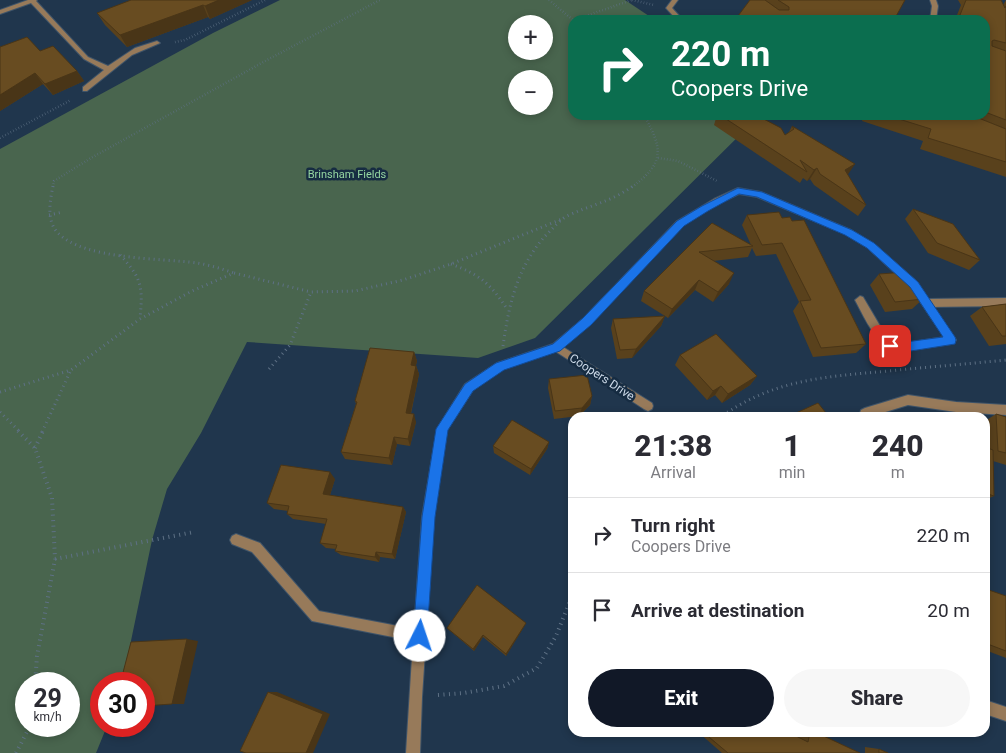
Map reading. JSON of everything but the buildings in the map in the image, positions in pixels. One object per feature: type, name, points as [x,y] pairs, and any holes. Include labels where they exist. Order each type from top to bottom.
[{"type":"street","points":[[0,12],[33,0],[86,58],[108,69]]},
{"type":"street","points":[[675,0],[669,8],[675,15]]},
{"type":"street","points":[[933,0],[935,6],[934,15]]},
{"type":"street","points":[[85,89],[99,79],[108,69],[137,50],[157,43]]},
{"type":"street","points":[[738,191],[758,194],[848,232],[871,246],[914,284],[951,340],[898,348],[890,346],[882,339],[860,300]]},
{"type":"street","name":"Coopers Drive","points":[[413,753],[415,697],[428,517],[442,429],[469,387],[500,366],[556,347],[587,322],[680,223],[738,191]]},
{"type":"street","points":[[926,303],[1006,302]]},
{"type":"street","name":"Coopers Drive","points":[[556,347],[648,406]]},
{"type":"street","points":[[871,412],[908,400],[956,407],[1006,410]]},
{"type":"street","points":[[236,540],[256,546],[316,617],[420,636]]},
{"type":"street","points":[[990,709],[1006,714]]},
{"type":"path","points":[[157,43],[167,44],[185,40],[265,0]]},
{"type":"path","points":[[380,0],[233,78],[131,137],[71,168],[54,181],[49,201],[49,215],[57,233],[76,245],[120,255],[212,266],[311,292],[355,291],[403,280],[451,264],[610,201],[632,187],[648,172],[658,158],[656,138],[647,120]]},
{"type":"path","points":[[548,0],[568,15]]},
{"type":"path","points":[[588,15],[632,0]]},
{"type":"path","points":[[0,138],[82,94],[85,89]]},
{"type":"path","points":[[658,158],[678,161],[738,191]]},
{"type":"path","points":[[49,215],[63,212]]},
{"type":"path","points":[[500,366],[508,309],[518,274],[534,249],[562,220]]},
{"type":"path","points":[[120,255],[142,281],[143,296],[140,318]]},
{"type":"path","points":[[451,264],[468,271],[493,288],[508,309]]},
{"type":"path","points":[[0,392],[71,370],[140,318],[192,291],[234,273]]},
{"type":"path","points":[[269,369],[290,345],[311,292]]},
{"type":"path","points":[[727,412],[740,403],[778,387],[812,378],[1006,360]]},
{"type":"path","points":[[35,448],[71,370]]},
{"type":"path","points":[[0,412],[35,448],[52,498],[54,559],[36,672]]},
{"type":"path","points":[[54,559],[194,532]]},
{"type":"path","points":[[415,697],[464,694],[504,686],[537,668],[556,636],[568,606]]},
{"type":"path","points":[[16,753],[24,737]]},
{"type":"green space","name":"Brinsham Fields","points":[[280,0],[625,0],[648,15],[568,15],[568,120],[755,120],[535,338],[478,358],[247,342],[201,433],[167,489],[152,540],[124,672],[90,672],[90,737],[103,737],[96,753],[0,753],[0,149],[213,33]]},
{"type":"route","points":[[420,636],[428,517],[442,429],[469,387],[500,366],[556,347],[587,322],[680,223],[738,191],[758,194],[848,232],[871,246],[914,284],[951,340],[898,348],[890,346]]}]
